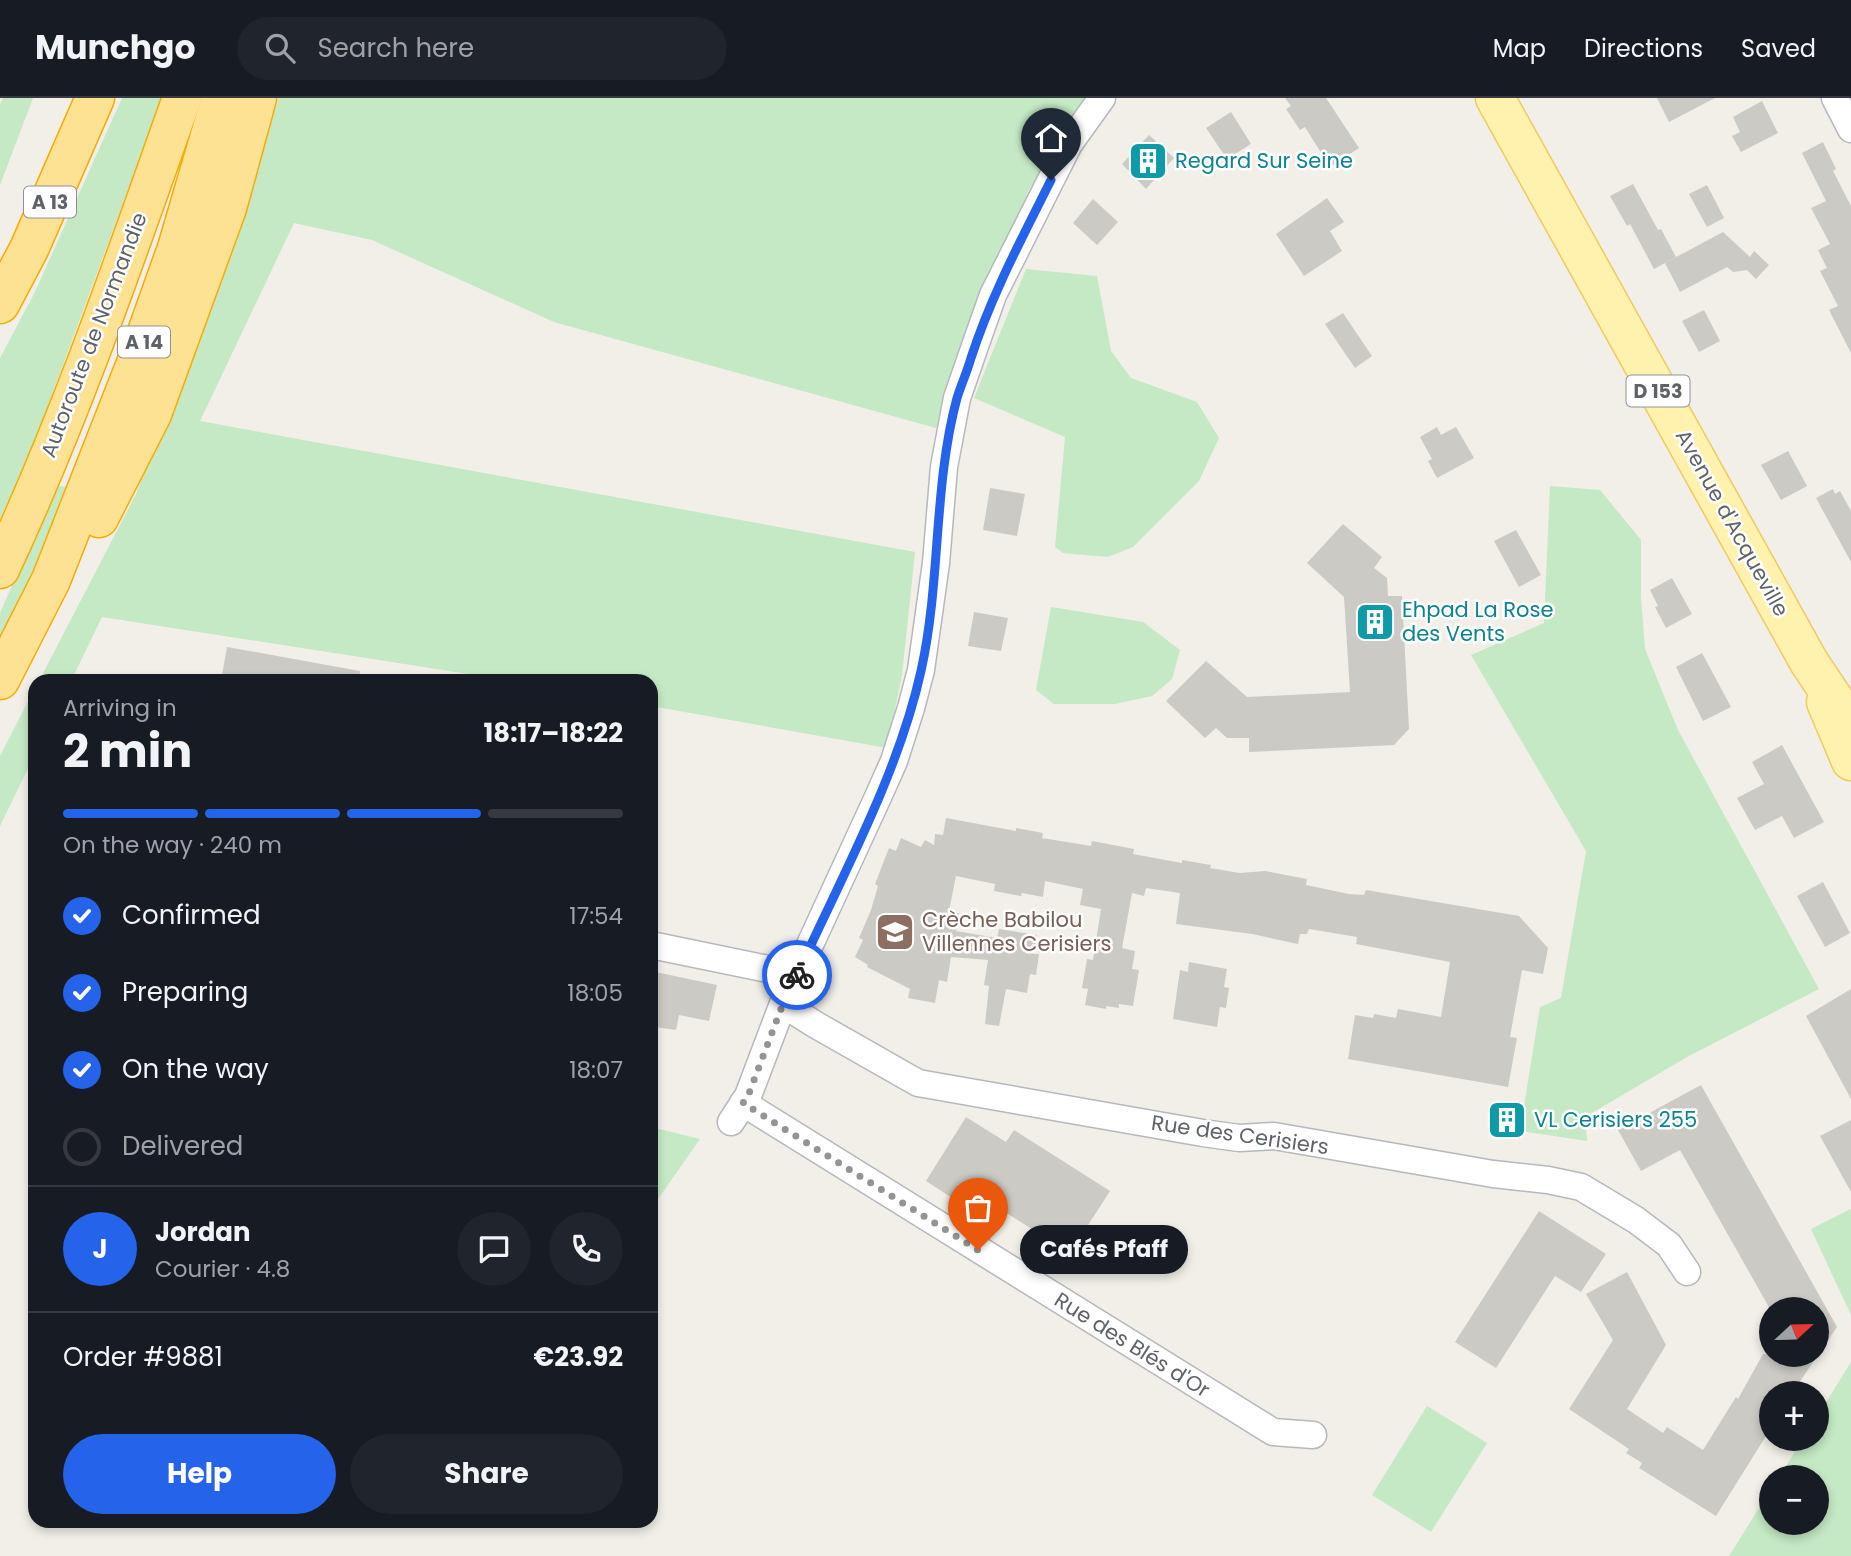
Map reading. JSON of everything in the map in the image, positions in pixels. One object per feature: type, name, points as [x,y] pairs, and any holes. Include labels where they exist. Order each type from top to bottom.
[{"type":"highway","name":"A 13","points":[[0,304],[29,249],[96,98]]},
{"type":"highway","name":"Autoroute de Normandie","points":[[0,569],[23,519],[112,295],[182,98]]},
{"type":"highway","name":"A 14","points":[[0,680],[51,580],[135,366],[172,261],[221,98]]},
{"type":"highway","points":[[51,580],[89,538],[152,414],[227,208],[257,98]]},
{"type":"main road","name":"Avenue d'Acqueville","points":[[1495,98],[1809,662],[1851,725]]},
{"type":"main road","name":"D 153","points":[[1809,662],[1851,761]]},
{"type":"street","points":[[784,1001],[894,761],[911,708],[921,670],[936,563],[944,467],[957,398],[975,346],[993,296],[1069,144],[1102,98]]},
{"type":"street","points":[[1835,98],[1851,129]]},
{"type":"street","points":[[658,946],[797,975]]},
{"type":"street","name":"Rue des Blés d'Or","points":[[784,1001],[748,1096],[737,1113],[1273,1432],[1313,1435]]},
{"type":"street","name":"Rue des Cerisiers","points":[[784,1001],[816,1025],[918,1083],[1203,1133],[1239,1138],[1274,1136],[1581,1187],[1636,1220],[1669,1245],[1687,1272]]},
{"type":"green space","points":[[3,98],[33,98],[0,185],[0,104]]},
{"type":"green space","points":[[122,98],[162,98],[34,443],[0,519],[0,358],[34,294]]},
{"type":"green space","points":[[279,98],[1091,98],[1028,191],[961,386],[936,428],[554,322],[372,240],[294,223],[200,421],[915,552],[902,675],[887,748],[658,707],[658,674],[469,674],[102,617],[74,674],[43,674],[136,494],[166,407],[207,318]]},
{"type":"green space","points":[[1026,269],[1097,276],[1111,351],[1131,378],[1197,402],[1219,438],[1199,481],[1133,547],[1108,557],[1063,553],[1055,547],[1065,437],[974,398]]},
{"type":"green space","points":[[55,486],[71,487],[0,648],[0,613]]},
{"type":"green space","points":[[1550,486],[1600,490],[1641,540],[1645,649],[1678,730],[1819,989],[1687,1057],[1585,1117],[1587,1141],[1520,1131],[1540,1007],[1561,998],[1586,851],[1471,655],[1544,623]]},
{"type":"green space","points":[[1051,607],[1143,622],[1180,650],[1172,679],[1152,696],[1115,704],[1054,704],[1036,690]]},
{"type":"green space","points":[[28,702],[28,768],[0,826],[0,756]]},
{"type":"green space","points":[[658,1129],[700,1139],[658,1199]]},
{"type":"green space","points":[[1851,1209],[1851,1315],[1811,1229]]},
{"type":"green space","points":[[1851,1362],[1851,1556],[1729,1556],[1759,1508],[1759,1535],[1829,1535],[1829,1465],[1787,1465],[1795,1451],[1829,1451],[1829,1398]]},
{"type":"green space","points":[[1427,1406],[1487,1443],[1431,1532],[1372,1495]]},
{"type":"building","points":[[1285,98],[1326,98],[1359,148],[1330,167],[1305,127],[1300,130],[1286,109],[1291,106]]},
{"type":"building","points":[[1657,98],[1715,98],[1669,122]]},
{"type":"building","points":[[1762,101],[1778,133],[1741,152],[1732,136],[1740,132],[1733,117]]},
{"type":"building","points":[[1231,112],[1251,144],[1227,159],[1206,128]]},
{"type":"building","name":"Regard Sur Seine","points":[[1149,135],[1174,158],[1146,189],[1122,164]]},
{"type":"building","points":[[1823,142],[1836,169],[1833,171],[1851,206],[1851,353],[1829,310],[1838,306],[1820,271],[1827,268],[1818,250],[1830,244],[1811,208],[1826,201],[1802,153]]},
{"type":"building","points":[[1633,184],[1676,257],[1654,269],[1630,224],[1627,226],[1610,196]]},
{"type":"building","points":[[1707,185],[1724,218],[1707,227],[1689,194]]},
{"type":"building","points":[[1327,198],[1344,222],[1330,231],[1342,251],[1304,276],[1276,234]]},
{"type":"building","points":[[1093,199],[1118,222],[1097,245],[1073,223]]},
{"type":"building","points":[[1723,232],[1750,257],[1754,251],[1769,265],[1756,279],[1747,270],[1733,272],[1727,267],[1680,292],[1665,263]]},
{"type":"building","points":[[1704,310],[1720,341],[1699,352],[1682,321]]},
{"type":"building","points":[[1343,313],[1372,356],[1355,368],[1325,324]]},
{"type":"building","points":[[1437,427],[1441,435],[1456,427],[1474,458],[1437,478],[1428,461],[1432,459],[1420,437]]},
{"type":"building","points":[[1788,451],[1807,486],[1781,500],[1761,465]]},
{"type":"building","points":[[990,488],[1025,494],[1017,536],[983,530]]},
{"type":"building","points":[[1833,489],[1835,494],[1840,491],[1851,511],[1851,562],[1816,498]]},
{"type":"building","name":"Ehpad La Rose des Vents","points":[[1343,524],[1382,557],[1374,568],[1387,578],[1388,596],[1402,596],[1409,729],[1394,745],[1249,752],[1249,738],[1227,738],[1216,728],[1205,738],[1166,701],[1206,661],[1247,697],[1350,692],[1344,597],[1307,563]]},
{"type":"building","points":[[1516,530],[1541,575],[1519,587],[1494,541]]},
{"type":"building","points":[[1672,578],[1692,614],[1666,628],[1650,590]]},
{"type":"building","points":[[974,612],[1008,618],[1001,651],[968,646]]},
{"type":"building","points":[[227,647],[360,671],[360,674],[222,674]]},
{"type":"building","points":[[1702,653],[1731,707],[1703,721],[1676,667]]},
{"type":"building","points":[[1782,745],[1824,822],[1794,838],[1782,816],[1755,830],[1737,798],[1764,784],[1752,762]]},
{"type":"building","points":[[946,818],[1016,831],[1016,828],[1043,833],[1042,838],[1091,846],[1092,841],[1134,849],[1133,854],[1211,865],[1210,868],[1240,873],[1265,871],[1307,879],[1306,885],[1349,894],[1364,895],[1366,890],[1519,916],[1548,948],[1543,974],[1522,970],[1510,1037],[1517,1038],[1508,1087],[1348,1059],[1355,1015],[1373,1018],[1374,1014],[1396,1018],[1398,1009],[1441,1017],[1450,962],[1356,944],[1357,937],[1309,929],[1307,934],[1300,934],[1298,944],[1252,934],[1176,924],[1180,893],[1146,888],[1144,896],[1132,893],[1122,948],[1135,951],[1132,969],[1139,970],[1133,1006],[1119,1004],[1119,1008],[1106,1006],[1106,1009],[1085,1005],[1088,989],[1082,988],[1087,959],[1093,960],[1101,909],[1080,905],[1083,889],[1045,881],[1043,897],[1022,893],[1021,896],[994,891],[995,884],[956,876],[949,911],[959,913],[956,931],[997,938],[999,929],[1037,935],[1033,954],[1039,954],[1036,975],[1030,974],[1027,993],[1006,989],[999,1026],[985,1024],[989,986],[984,985],[988,960],[951,957],[947,982],[939,980],[935,1003],[908,998],[910,989],[867,967],[868,965],[855,957],[863,940],[859,938],[871,910],[878,886],[875,884],[889,848],[896,851],[901,838],[921,847],[925,840],[934,845],[935,834],[943,835]]},
{"type":"building","points":[[1823,882],[1850,933],[1825,947],[1797,896]]},
{"type":"building","points":[[1189,962],[1227,969],[1224,987],[1229,988],[1226,1008],[1220,1007],[1217,1027],[1173,1019],[1180,970],[1188,972]]},
{"type":"building","points":[[658,972],[717,985],[709,1021],[679,1015],[676,1030],[658,1027]]},
{"type":"building","points":[[1851,989],[1851,1099],[1806,1016]]},
{"type":"building","points":[[1701,1085],[1820,1297],[1763,1297],[1680,1150],[1641,1171],[1618,1130]]},
{"type":"building","points":[[966,1117],[1006,1142],[1014,1130],[1110,1191],[1070,1253],[978,1195],[969,1209],[926,1181]]},
{"type":"building","points":[[1851,1120],[1851,1192],[1820,1136]]},
{"type":"building","points":[[1539,1211],[1606,1254],[1581,1292],[1555,1276],[1496,1368],[1455,1342]]},
{"type":"building","points":[[1627,1272],[1666,1345],[1627,1409],[1663,1433],[1667,1427],[1703,1450],[1736,1397],[1738,1399],[1759,1361],[1759,1367],[1810,1367],[1800,1381],[1759,1381],[1759,1447],[1716,1516],[1639,1468],[1642,1463],[1626,1453],[1629,1449],[1569,1409],[1613,1340],[1586,1294]]},
{"type":"building","points":[[1829,1313],[1837,1327],[1829,1339]]},
{"type":"way so far","points":[[797,975],[743,1103],[978,1250]]},
{"type":"place","name":"Regard Sur Seine","points":[[1148,161]]},
{"type":"place","name":"Ehpad La Rose des Vents","points":[[1375,622]]},
{"type":"place","name":"Crèche Babilou Villennes Cerisiers","points":[[895,932]]},
{"type":"place","name":"VL Cerisiers 255","points":[[1507,1120]]},
{"type":"place","name":"Cafés Pfaff","points":[[978,1250]]},
{"type":"route","points":[[797,975],[894,761],[921,670],[936,563],[944,467],[957,398],[993,296],[1051,180]]}]
